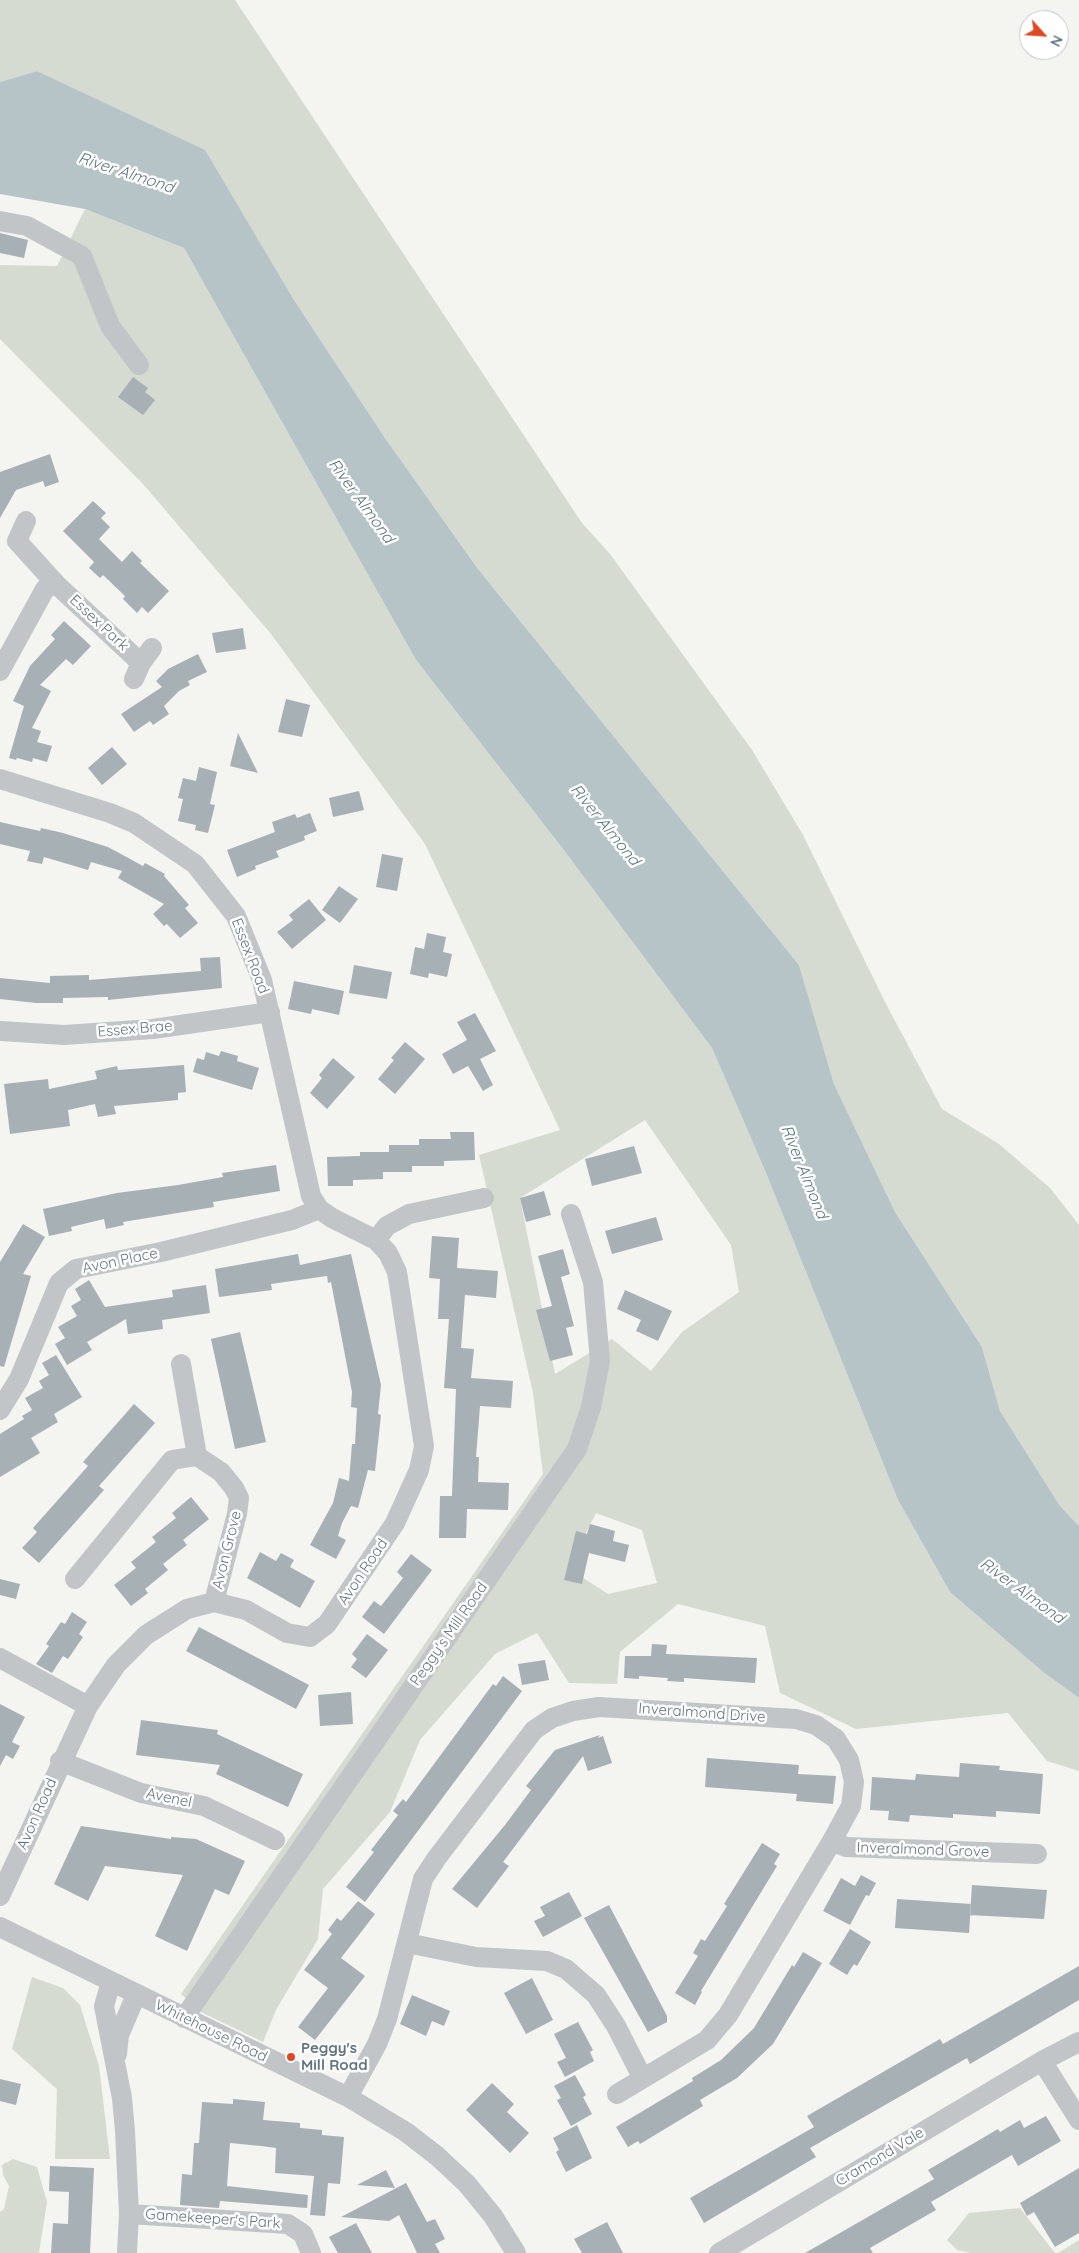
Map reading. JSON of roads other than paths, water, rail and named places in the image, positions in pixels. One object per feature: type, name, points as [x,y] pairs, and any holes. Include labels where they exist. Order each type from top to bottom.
[{"type":"street","points":[[0,220],[27,226],[82,256],[110,326],[140,365]]},
{"type":"street","name":"Essex Park","points":[[26,521],[17,541],[56,584],[143,663]]},
{"type":"street","name":"Essex Park","points":[[0,670],[45,589],[56,584]]},
{"type":"street","name":"Essex Road","points":[[0,779],[63,798],[134,823],[195,864],[236,916],[262,980],[311,1196],[319,1209]]},
{"type":"street","name":"Essex Brae","points":[[0,1031],[64,1035],[153,1029],[270,1012]]},
{"type":"street","points":[[376,1240],[387,1226],[409,1214],[484,1198]]},
{"type":"street","name":"Avon Road","points":[[0,1896],[60,1761],[88,1706],[116,1664],[146,1635],[187,1609],[214,1602],[246,1610],[287,1633],[310,1637],[327,1624],[395,1524],[410,1496],[419,1470],[424,1446],[397,1272],[388,1253],[376,1240],[332,1218],[319,1209]]},
{"type":"street","name":"Avon Place","points":[[0,1410],[19,1379],[59,1283],[76,1269],[161,1252],[292,1220],[319,1209]]},
{"type":"street","name":"Peggy's Mill Road","points":[[184,2018],[576,1449],[591,1407],[600,1361],[593,1282],[571,1214]]},
{"type":"street","points":[[84,1574],[172,1460],[197,1456],[180,1371]]},
{"type":"street","name":"Avon Grove","points":[[197,1456],[221,1472],[234,1488],[239,1498],[237,1514],[214,1602]]},
{"type":"street","points":[[0,1658],[88,1706]]},
{"type":"street","name":"Inveralmond Drive","points":[[348,2097],[387,2019],[423,1879],[436,1859],[534,1730],[552,1718],[573,1710],[599,1707],[796,1719],[816,1725],[836,1739],[849,1760],[854,1782],[851,1806],[728,2015],[707,2040],[642,2077],[617,2094]]},
{"type":"street","name":"Avenel","points":[[60,1761],[141,1793],[204,1806],[275,1840]]},
{"type":"street","name":"Inveralmond Grove","points":[[832,1841],[846,1847],[1017,1847],[1037,1854]]},
{"type":"street","name":"Whitehouse Road","points":[[0,1926],[136,1995],[348,2097],[406,2132],[437,2156],[467,2184],[493,2216],[516,2253]]},
{"type":"street","points":[[407,1943],[476,1957],[547,1961],[566,1969],[596,1995],[616,2026],[642,2077]]},
{"type":"street","points":[[111,1982],[104,2006],[125,2131],[129,2214],[127,2253]]},
{"type":"street","points":[[116,2069],[119,2035],[136,1995]]},
{"type":"street","name":"Cramond Vale","points":[[718,2253],[1042,2061],[1079,2042]]},
{"type":"street","points":[[1042,2061],[1079,2120]]},
{"type":"street","name":"Gamekeeper's Park","points":[[129,2214],[288,2224],[303,2234],[311,2253]]},
{"type":"water","name":"River Almond","points":[[37,71],[205,150],[294,300],[385,438],[478,569],[799,965],[834,1084],[895,1212],[982,1347],[1000,1411],[1060,1506],[1079,1526],[1079,1698],[1043,1672],[950,1592],[898,1500],[766,1173],[712,1048],[563,849],[416,660],[184,248],[85,209],[0,194],[0,82]]},
{"type":"place","name":"Peggy's Mill Road","points":[[291,2057]]}]
